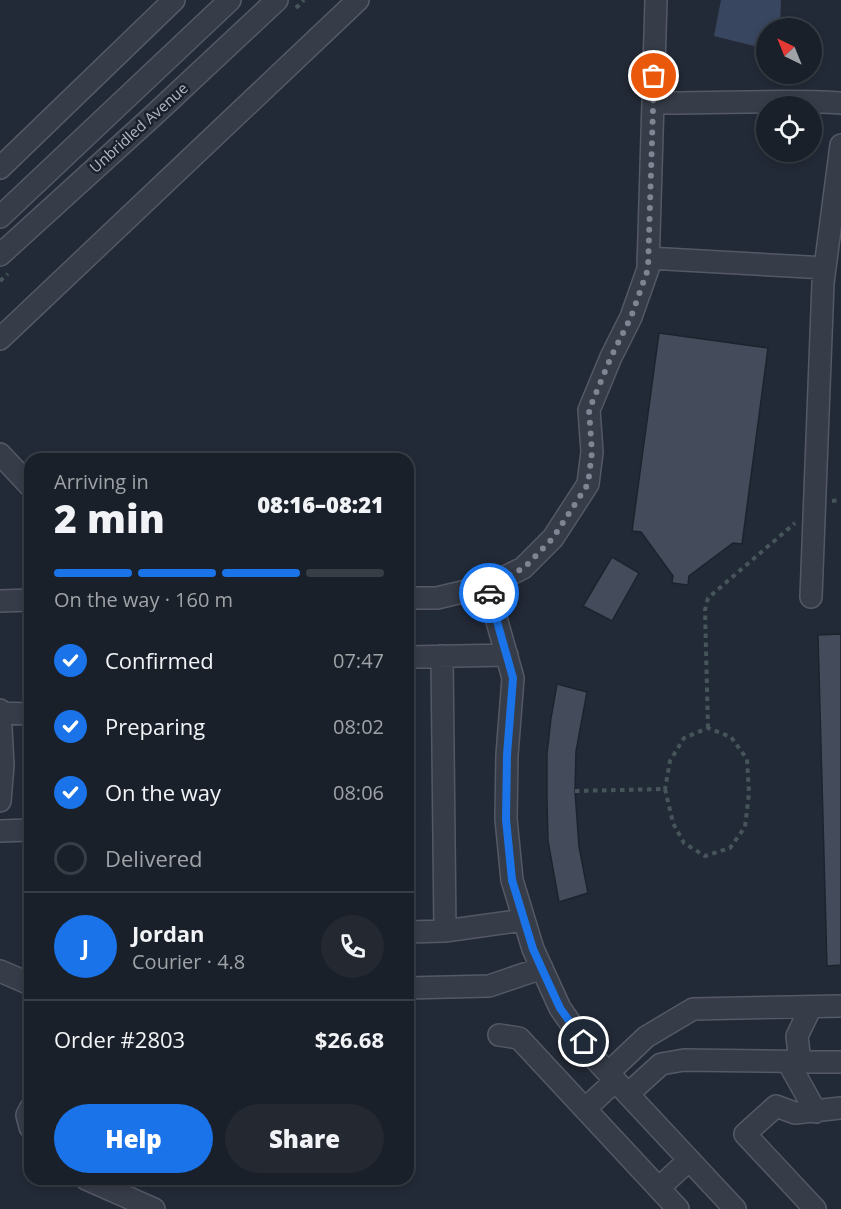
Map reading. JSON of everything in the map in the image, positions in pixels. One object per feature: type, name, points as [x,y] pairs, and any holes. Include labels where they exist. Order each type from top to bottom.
[{"type":"street","points":[[0,168],[174,0]]},
{"type":"street","name":"Unbridled Avenue","points":[[0,217],[230,0]]},
{"type":"street","name":"Unbridled Avenue","points":[[0,255],[154,116],[277,0]]},
{"type":"street","points":[[0,339],[357,0]]},
{"type":"street","points":[[414,598],[437,598],[487,586],[524,568],[553,538],[588,484],[592,452],[589,410],[631,317],[648,269],[656,0]]},
{"type":"street","points":[[653,103],[841,103]]},
{"type":"street","points":[[810,597],[825,268],[841,145]]},
{"type":"street","points":[[648,258],[825,268]]},
{"type":"street","points":[[0,454],[24,480]]},
{"type":"street","points":[[487,586],[513,678],[507,755],[506,819],[512,880],[542,969],[560,1008],[596,1060],[735,1209]]},
{"type":"street","points":[[0,601],[24,600]]},
{"type":"street","points":[[414,657],[507,655]]},
{"type":"street","points":[[442,656],[445,931]]},
{"type":"street","points":[[0,801],[3,765],[0,712],[24,714]]},
{"type":"street","points":[[0,831],[24,830]]},
{"type":"street","points":[[414,932],[445,931],[524,920]]},
{"type":"street","points":[[414,988],[489,986],[542,969]]},
{"type":"street","points":[[0,971],[24,981]]},
{"type":"street","points":[[617,1083],[646,1037],[693,1009],[841,1006]]},
{"type":"street","points":[[811,1007],[797,1036],[794,1062],[816,1112]]},
{"type":"street","points":[[499,1035],[519,1038],[678,1209]]},
{"type":"street","points":[[585,1109],[617,1083],[661,1064],[684,1060],[841,1062]]},
{"type":"street","points":[[815,1209],[745,1134],[776,1106],[795,1113],[841,1108]]},
{"type":"street","points":[[659,1188],[689,1160]]},
{"type":"street","points":[[100,1185],[154,1209]]},
{"type":"path","points":[[708,728],[705,610],[708,598],[792,524],[833,500],[841,500]]},
{"type":"path","points":[[708,728],[730,737],[747,759],[749,793],[745,827],[730,848],[705,856],[684,843],[672,822],[665,789],[670,761],[684,738],[708,728]]},
{"type":"path","points":[[575,791],[665,789]]},
{"type":"water","points":[[721,0],[781,0],[780,18],[756,18],[756,46],[714,36]]},
{"type":"building","points":[[659,333],[768,348],[742,544],[733,543],[689,576],[688,585],[672,583],[673,576],[641,532],[632,531]]},
{"type":"building","points":[[612,557],[639,573],[612,621],[583,606]]},
{"type":"building","points":[[841,634],[841,965],[827,966],[818,635]]},
{"type":"building","points":[[557,684],[587,692],[576,751],[575,791],[579,847],[588,893],[559,902],[548,841],[547,801],[547,754]]},
{"type":"way so far","points":[[489,593],[487,586],[524,568],[553,538],[588,484],[592,452],[589,410],[631,317],[648,269],[654,76]]},
{"type":"route","points":[[489,593],[513,678],[507,755],[506,819],[512,880],[533,949],[560,1008],[584,1042]]}]
